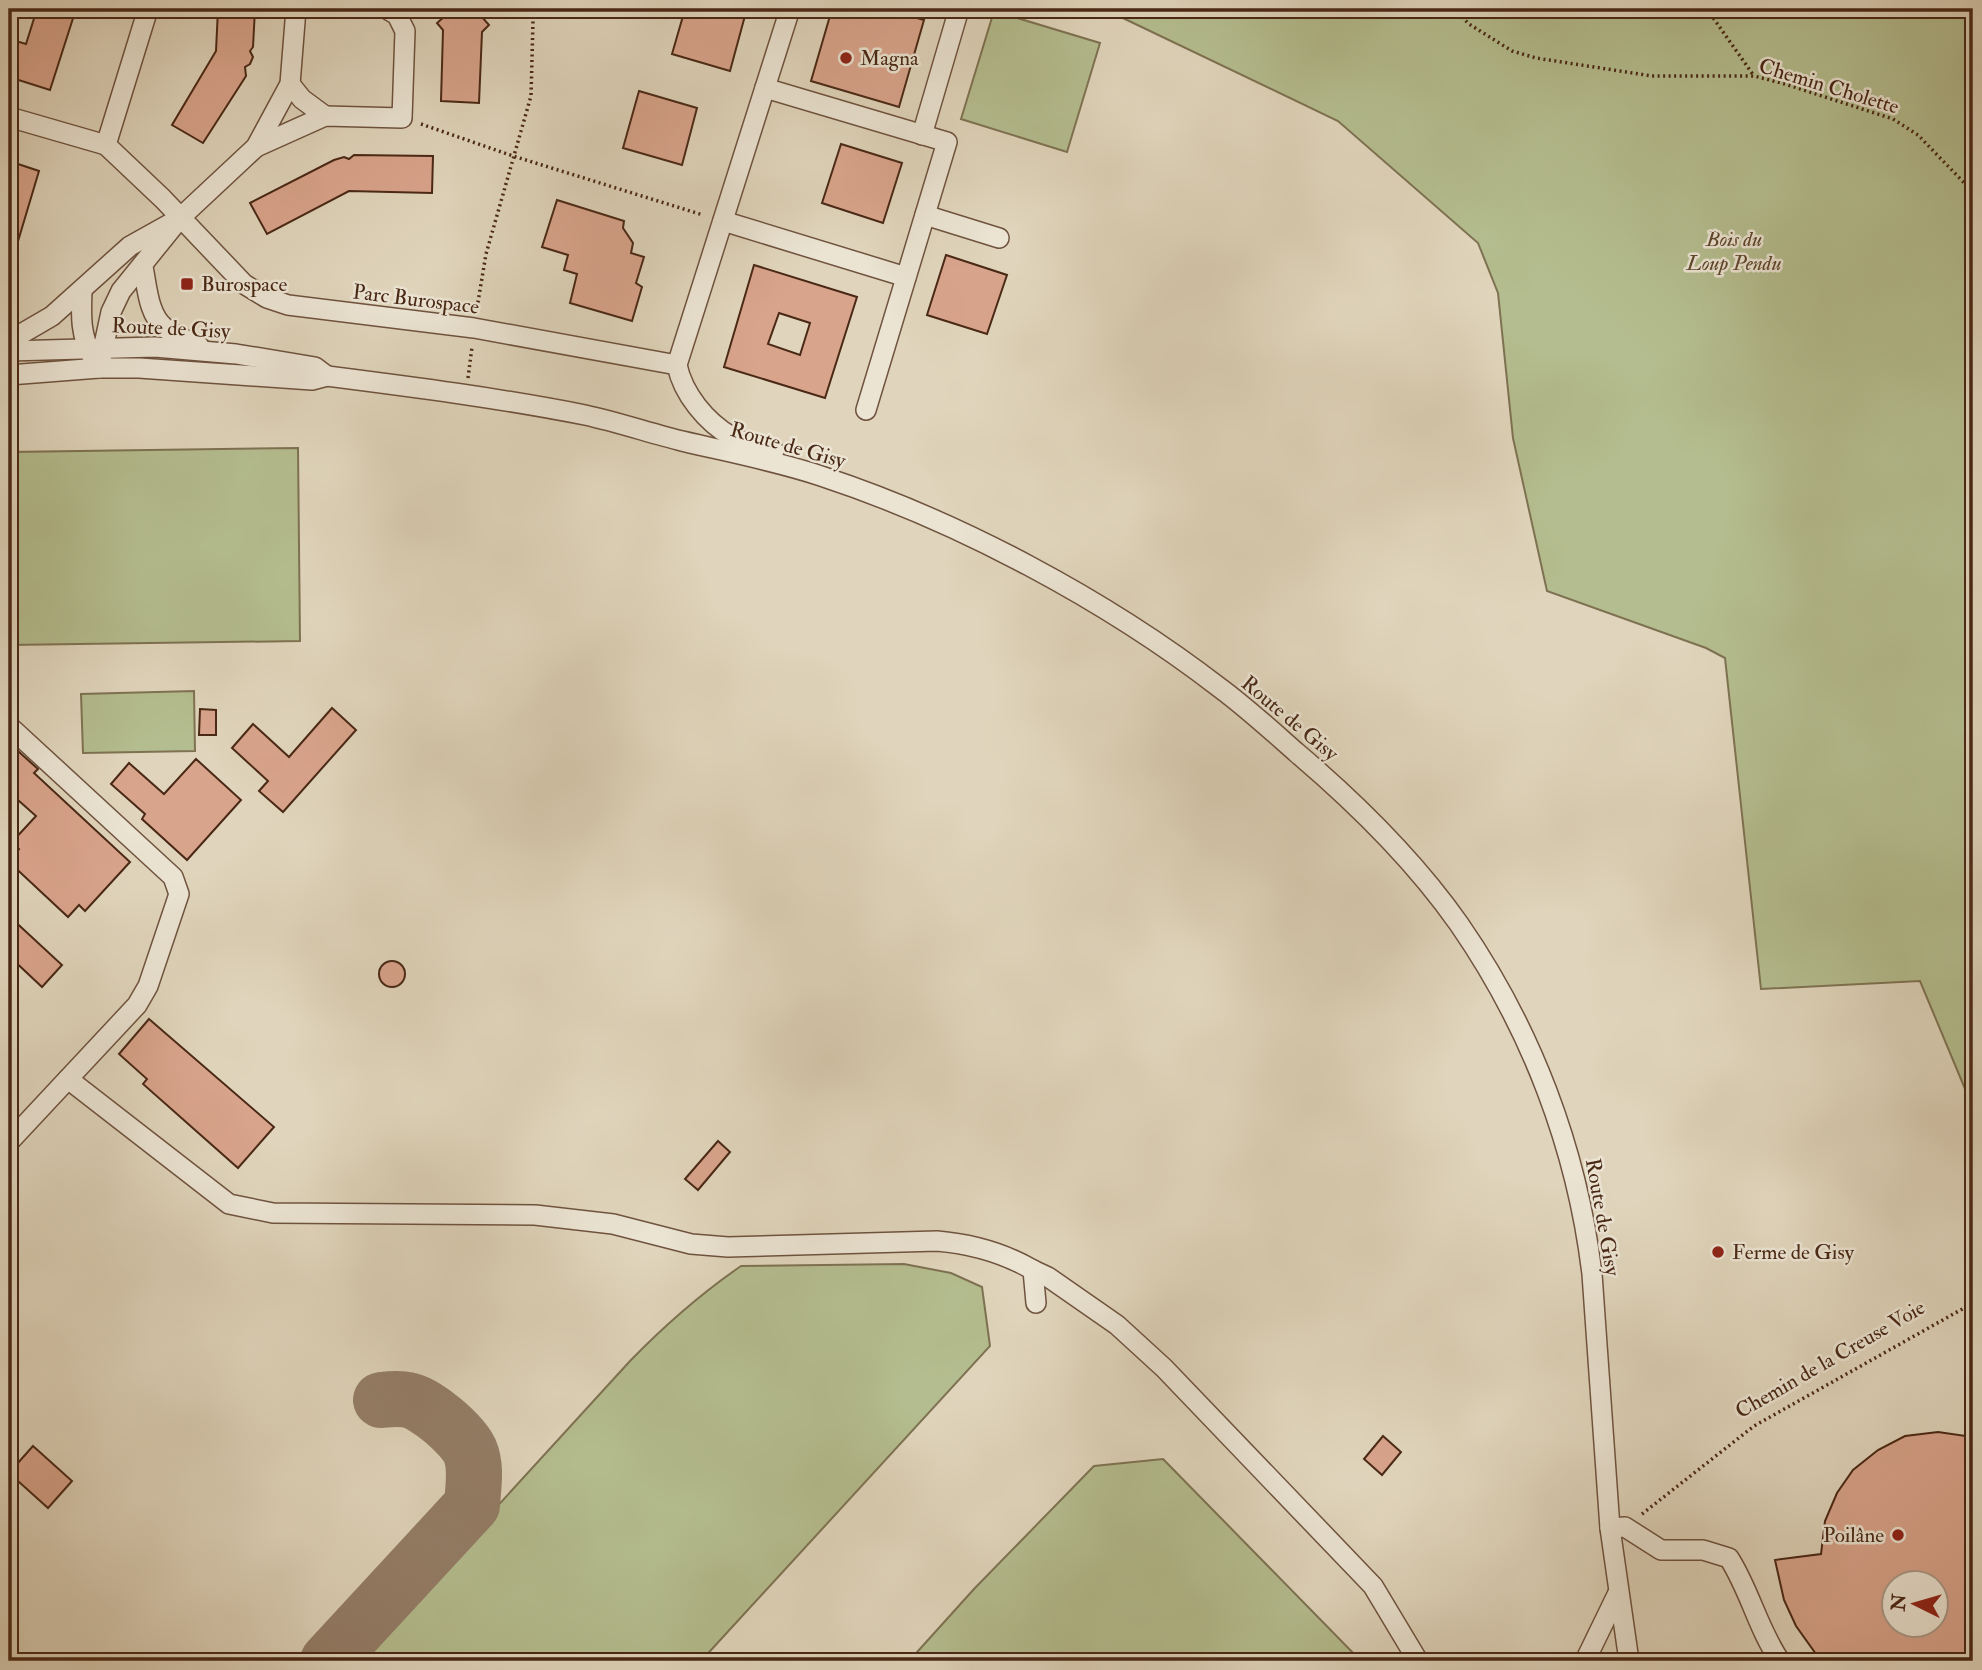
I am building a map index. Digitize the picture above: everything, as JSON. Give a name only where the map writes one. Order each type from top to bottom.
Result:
[{"type":"street","points":[[106,145],[148,9]]},
{"type":"street","points":[[95,348],[114,302],[180,218],[256,147],[290,84],[296,9]]},
{"type":"street","points":[[256,147],[325,116],[402,118],[405,31],[397,15],[387,9]]},
{"type":"street","points":[[790,9],[677,365],[680,380],[692,400],[711,421],[733,438],[829,469],[887,500]]},
{"type":"street","points":[[922,135],[959,9]]},
{"type":"street","points":[[290,84],[302,99],[325,116]]},
{"type":"street","points":[[765,88],[947,142],[866,410]]},
{"type":"street","name":"Parc Burospace","points":[[9,117],[106,145],[244,284],[267,298],[315,309],[474,328],[677,365]]},
{"type":"street","points":[[925,215],[999,238]]},
{"type":"street","points":[[9,341],[52,316],[130,246],[180,218]]},
{"type":"street","points":[[723,221],[906,277]]},
{"type":"street","points":[[143,267],[151,304],[158,320],[165,328],[210,351]]},
{"type":"street","points":[[82,290],[81,323],[95,348],[99,368]]},
{"type":"street","name":"Route de Gisy","points":[[9,351],[155,347],[210,351],[315,367],[327,376]]},
{"type":"street","name":"Route de Gisy","points":[[9,375],[99,368],[169,369],[312,380],[327,376],[466,394],[591,416],[818,475],[945,525],[1097,604],[1221,688],[1351,800],[1434,892],[1459,925],[1499,992],[1542,1075],[1579,1191],[1588,1233],[1617,1528],[1618,1592],[1629,1661]]},
{"type":"street","points":[[9,726],[173,877],[179,894],[148,986],[137,1005],[9,1142]]},
{"type":"street","points":[[68,1079],[229,1204],[273,1213],[535,1215],[613,1224],[691,1244],[728,1248],[937,1241],[988,1249],[1014,1259],[1048,1277],[1117,1325],[1164,1368],[1373,1586],[1418,1661]]},
{"type":"street","points":[[1033,1270],[1036,1303]]},
{"type":"street","points":[[1617,1528],[1661,1550],[1703,1550],[1729,1558],[1741,1576],[1765,1640],[1780,1661]]},
{"type":"street","points":[[1585,1661],[1618,1592]]},
{"type":"path","points":[[466,394],[486,254],[531,96],[533,21],[536,9]]},
{"type":"path","name":"Chemin Cholette","points":[[1454,9],[1469,24],[1512,51],[1536,58],[1652,76],[1754,76],[1892,119],[1918,135],[1973,192]]},
{"type":"path","points":[[1707,9],[1754,76]]},
{"type":"path","points":[[402,118],[513,156],[723,221]]},
{"type":"path","name":"Chemin de la Creuse Voie","points":[[1617,1528],[1754,1426],[1973,1303]]},
{"type":"green space","name":"Bois du Loup Pendu","points":[[1104,9],[1973,9],[1973,1108],[1920,981],[1761,989],[1725,658],[1706,648],[1547,591],[1513,438],[1498,293],[1478,243],[1338,121]]},
{"type":"green space","points":[[994,11],[1100,43],[1067,152],[961,119]]},
{"type":"green space","points":[[298,448],[300,641],[9,645],[9,452]]},
{"type":"green space","points":[[194,691],[195,751],[83,753],[81,694]]},
{"type":"green space","points":[[904,1264],[951,1273],[982,1287],[990,1346],[701,1661],[356,1661],[630,1361],[683,1310],[741,1266]]},
{"type":"green space","points":[[1163,1459],[1361,1661],[909,1661],[974,1589],[1094,1466]]},
{"type":"building","points":[[37,9],[76,9],[50,90],[9,77],[9,39],[26,44]]},
{"type":"building","points":[[218,9],[255,9],[253,47],[250,51],[253,57],[245,67],[246,76],[203,143],[172,125],[216,51]]},
{"type":"building","points":[[453,9],[475,9],[489,25],[482,32],[479,103],[441,101],[443,30],[437,23]]},
{"type":"building","points":[[685,9],[734,9],[746,12],[730,71],[672,54]]},
{"type":"building","name":"Magna","points":[[832,9],[886,9],[924,20],[899,107],[811,81]]},
{"type":"building","points":[[639,91],[697,108],[682,165],[623,148]]},
{"type":"building","points":[[841,144],[902,163],[883,223],[822,203]]},
{"type":"building","points":[[354,155],[433,156],[432,193],[349,191],[267,234],[250,203],[334,160],[344,157],[349,159]]},
{"type":"building","points":[[9,161],[39,171],[13,258],[9,258]]},
{"type":"building","points":[[557,200],[624,221],[623,228],[633,243],[631,253],[644,257],[636,283],[642,287],[632,321],[570,303],[577,274],[564,270],[568,255],[542,247]]},
{"type":"building","points":[[946,255],[1007,275],[987,334],[927,315]]},
{"type":"building","points":[[754,265],[857,297],[825,398],[724,367]],"holes":[[[779,313],[810,323],[800,355],[768,344]]]},
{"type":"building","points":[[332,708],[356,730],[283,812],[259,791],[268,781],[232,748],[253,724],[289,757]]},
{"type":"building","points":[[200,709],[216,710],[216,735],[199,735]]},
{"type":"building","points":[[9,743],[38,769],[34,773],[130,862],[85,911],[79,905],[68,917],[9,862],[19,849],[12,842],[36,816],[9,792]]},
{"type":"building","points":[[196,759],[241,800],[187,860],[142,819],[145,814],[111,784],[129,763],[164,794]]},
{"type":"building","points":[[9,916],[62,965],[42,987],[9,956]]},
{"type":"building","points":[[392,961],[401,965],[405,974],[401,983],[392,987],[383,983],[379,974],[383,965]]},
{"type":"building","points":[[149,1019],[274,1127],[238,1168],[143,1084],[147,1079],[119,1054]]},
{"type":"building","points":[[718,1141],[730,1152],[698,1190],[685,1179]]},
{"type":"building","name":"Poilâne","points":[[1938,1432],[1973,1437],[1973,1661],[1821,1661],[1796,1626],[1784,1600],[1775,1560],[1821,1554],[1825,1521],[1837,1493],[1853,1470],[1878,1450],[1905,1436]]},
{"type":"building","points":[[1383,1436],[1401,1452],[1382,1475],[1364,1459]]},
{"type":"building","points":[[33,1446],[72,1481],[48,1508],[9,1473]]},
{"type":"taxiway","points":[[328,1661],[472,1505],[473,1464],[466,1444],[443,1420],[416,1402],[401,1399],[381,1400]]},
{"type":"place","name":"Magna","points":[[846,58]]},
{"type":"place","name":"Burospace","points":[[187,284]]},
{"type":"place","name":"Ferme de Gisy","points":[[1718,1252]]},
{"type":"place","name":"Poilâne","points":[[1898,1535]]}]
